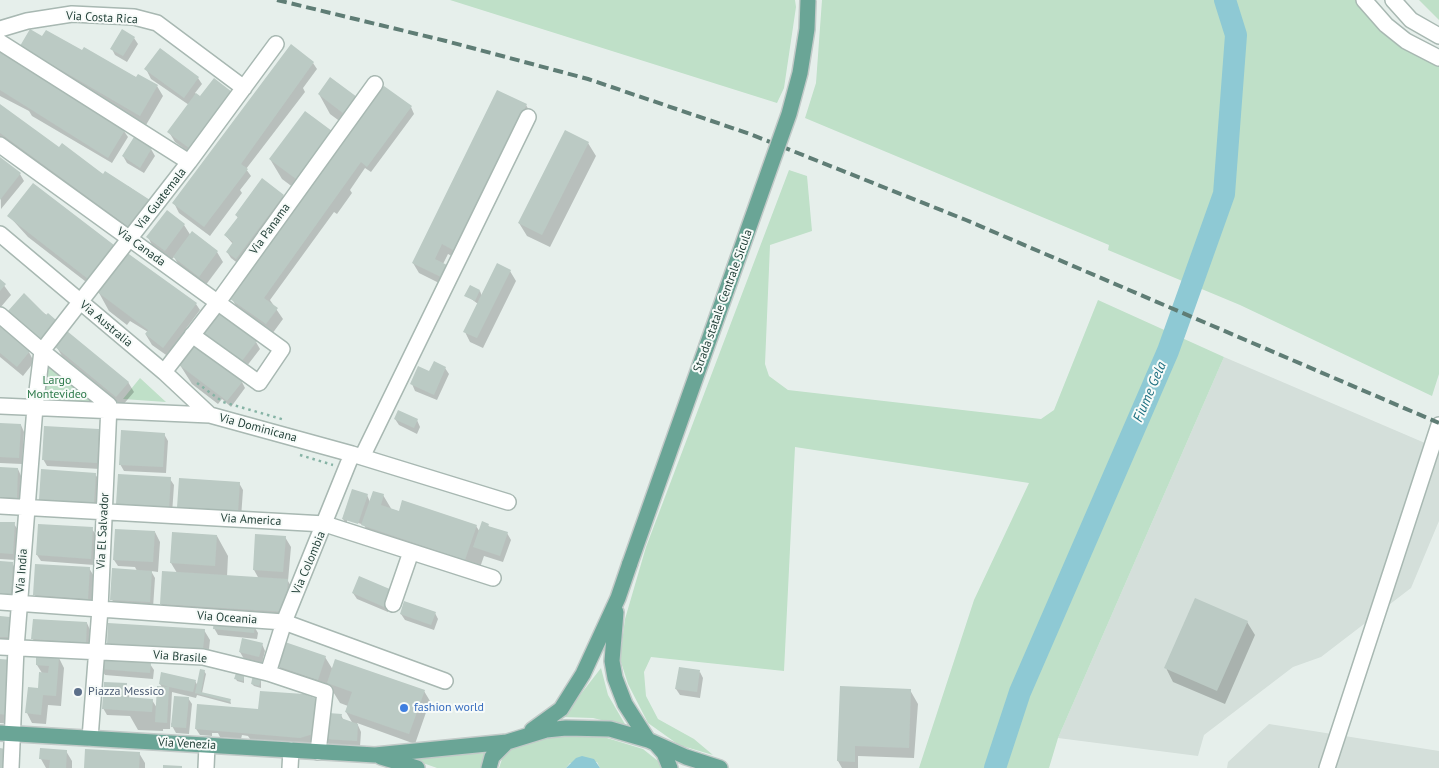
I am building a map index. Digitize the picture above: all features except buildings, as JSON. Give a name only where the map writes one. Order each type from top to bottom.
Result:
[{"type":"main road","name":"Strada statale Centrale Sicula","points":[[522,736],[548,720],[561,709],[584,674],[618,598],[789,114],[803,56],[807,29],[808,0]]},
{"type":"main road","name":"Strada statale Centrale Sicula","points":[[618,598],[613,644],[615,678],[625,704],[652,741],[664,752],[670,768]]},
{"type":"main road","points":[[489,768],[492,757],[507,742],[522,736],[559,729],[610,729],[652,741],[686,757],[720,768]]},
{"type":"main road","name":"Via Venezia","points":[[7,734],[375,755],[507,742]]},
{"type":"main road","name":"Via Venezia","points":[[375,755],[417,768]]},
{"type":"street","points":[[1364,0],[1386,25],[1406,41],[1439,58]]},
{"type":"street","points":[[1393,0],[1411,20],[1439,36]]},
{"type":"street","name":"Via Costa Rica","points":[[0,29],[27,21],[72,14],[134,17],[156,23],[244,88]]},
{"type":"street","points":[[0,42],[189,162]]},
{"type":"street","name":"Via Guatemala","points":[[42,351],[189,162],[276,44]]},
{"type":"street","name":"Via Panama","points":[[164,372],[218,302],[375,84]]},
{"type":"street","name":"Via Colombia","points":[[268,672],[284,622],[325,524],[357,455],[528,116]]},
{"type":"street","name":"Via Canada","points":[[0,145],[282,348],[260,382],[192,335]]},
{"type":"street","name":"Via Australia","points":[[0,234],[164,372],[210,415]]},
{"type":"street","points":[[0,315],[109,405],[109,411]]},
{"type":"street","points":[[35,408],[42,351]]},
{"type":"street","name":"Via Dominicana","points":[[0,406],[210,415],[357,455],[508,502]]},
{"type":"street","name":"Via India","points":[[12,768],[7,734],[20,604],[35,408]]},
{"type":"street","name":"Via El Salvador","points":[[96,652],[100,609],[109,411]]},
{"type":"street","points":[[1327,768],[1439,426]]},
{"type":"street","name":"Via America","points":[[0,506],[325,524],[493,578]]},
{"type":"street","points":[[394,604],[412,552]]},
{"type":"street","name":"Via Oceania","points":[[0,602],[284,622],[445,681]]},
{"type":"street","name":"Via Brasile","points":[[0,647],[202,657],[268,672],[325,692],[318,752]]},
{"type":"street","points":[[90,738],[96,652]]},
{"type":"street","points":[[206,768],[207,745]]},
{"type":"street","points":[[290,768],[291,750]]},
{"type":"path","points":[[193,380],[223,402],[287,420]]},
{"type":"shaded area","points":[[1224,357],[1439,449],[1439,521],[1411,588],[1321,657],[1293,667],[1204,735],[1198,756],[1058,738]]},
{"type":"shaded area","points":[[1269,724],[1439,751],[1439,768],[1227,768],[1228,762]]},
{"type":"green space","points":[[450,0],[795,0],[796,7],[784,88],[777,103]]},
{"type":"green space","points":[[822,0],[1361,0],[1439,65],[1439,374],[1432,396],[1240,305],[1108,250],[1109,245],[805,118],[816,83]]},
{"type":"green space","points":[[1419,0],[1439,0],[1439,20]]},
{"type":"green space","points":[[789,170],[807,176],[812,231],[770,245],[765,364],[769,376],[788,390],[1041,419],[1054,410],[1098,300],[1224,357],[1058,738],[1049,768],[919,768],[974,600],[1029,483],[795,447],[784,671],[651,657],[644,672],[646,696],[658,719],[694,739],[713,755],[679,745],[648,723],[628,684],[620,659],[625,619],[646,547]]},
{"type":"green space","name":"Largo Montevideo","points":[[46,362],[94,402],[44,401]]},
{"type":"green space","points":[[140,378],[166,402],[123,399]]},
{"type":"green space","points":[[601,668],[608,695],[626,726],[593,718],[563,717]]},
{"type":"green space","points":[[564,735],[607,738],[643,749],[658,761],[661,768],[600,768],[597,762],[570,763],[566,768],[499,768],[502,759],[515,746],[539,739]]},
{"type":"green space","points":[[486,753],[481,768],[437,768],[406,757]]},
{"type":"water","points":[[582,756],[594,759],[600,768],[566,768],[576,758]]},
{"type":"waterway","name":"Fiume Gela","points":[[995,768],[1020,692],[1168,351],[1224,194],[1236,35],[1225,0]]},
{"type":"railway","points":[[277,0],[446,41],[588,79],[750,134],[966,220],[1439,423]]},
{"type":"place","name":"Piazza Messico","points":[[78,692]]},
{"type":"place","name":"fashion world","points":[[404,708]]}]
